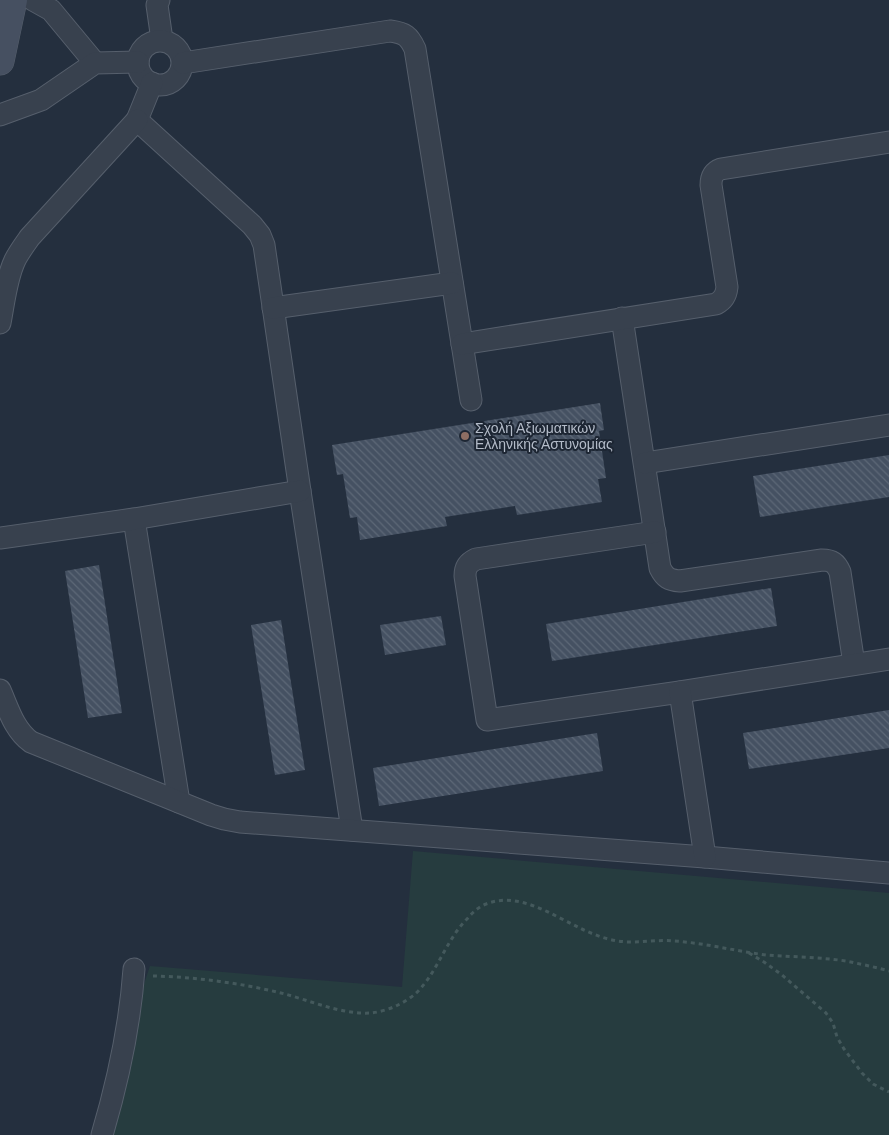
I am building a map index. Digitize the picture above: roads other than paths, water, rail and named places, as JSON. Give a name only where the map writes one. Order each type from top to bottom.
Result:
[{"type":"main road","points":[[0,61],[13,0]]},
{"type":"street","points":[[32,0],[51,10],[95,63]]},
{"type":"street","points":[[159,0],[157,5],[162,40]]},
{"type":"street","points":[[183,63],[390,30],[401,32],[410,39],[415,49],[471,400]]},
{"type":"street","points":[[162,40],[169,42],[179,50],[183,63],[178,76],[173,81],[159,85],[152,84],[142,75],[139,69],[139,55],[148,44],[162,40]]},
{"type":"street","points":[[0,115],[41,100],[95,63],[138,62]]},
{"type":"street","points":[[0,323],[14,262],[21,250],[30,237],[136,120],[152,84]]},
{"type":"street","points":[[136,120],[252,225],[260,235],[264,245],[352,830]]},
{"type":"street","points":[[462,344],[716,304],[722,301],[727,287],[710,185],[712,175],[716,171],[889,142]]},
{"type":"street","points":[[273,308],[452,283]]},
{"type":"street","points":[[622,318],[660,568],[664,576],[671,580],[680,581],[830,560],[837,565],[840,572],[854,664]]},
{"type":"street","points":[[645,463],[889,426]]},
{"type":"street","points":[[0,538],[134,519],[300,491]]},
{"type":"street","points":[[134,519],[180,802]]},
{"type":"street","points":[[655,532],[476,559],[469,562],[465,569],[465,576],[487,720],[889,659]]},
{"type":"street","points":[[0,690],[22,736],[31,742],[224,819],[240,822],[705,857],[889,873]]},
{"type":"street","points":[[680,692],[705,857]]},
{"type":"street","points":[[102,1135],[122,1057],[128,1025],[133,974]]},
{"type":"place","name":"Σχολή Αξιωματικών Ελληνικής Αστυνομίας","points":[[465,436]]}]
